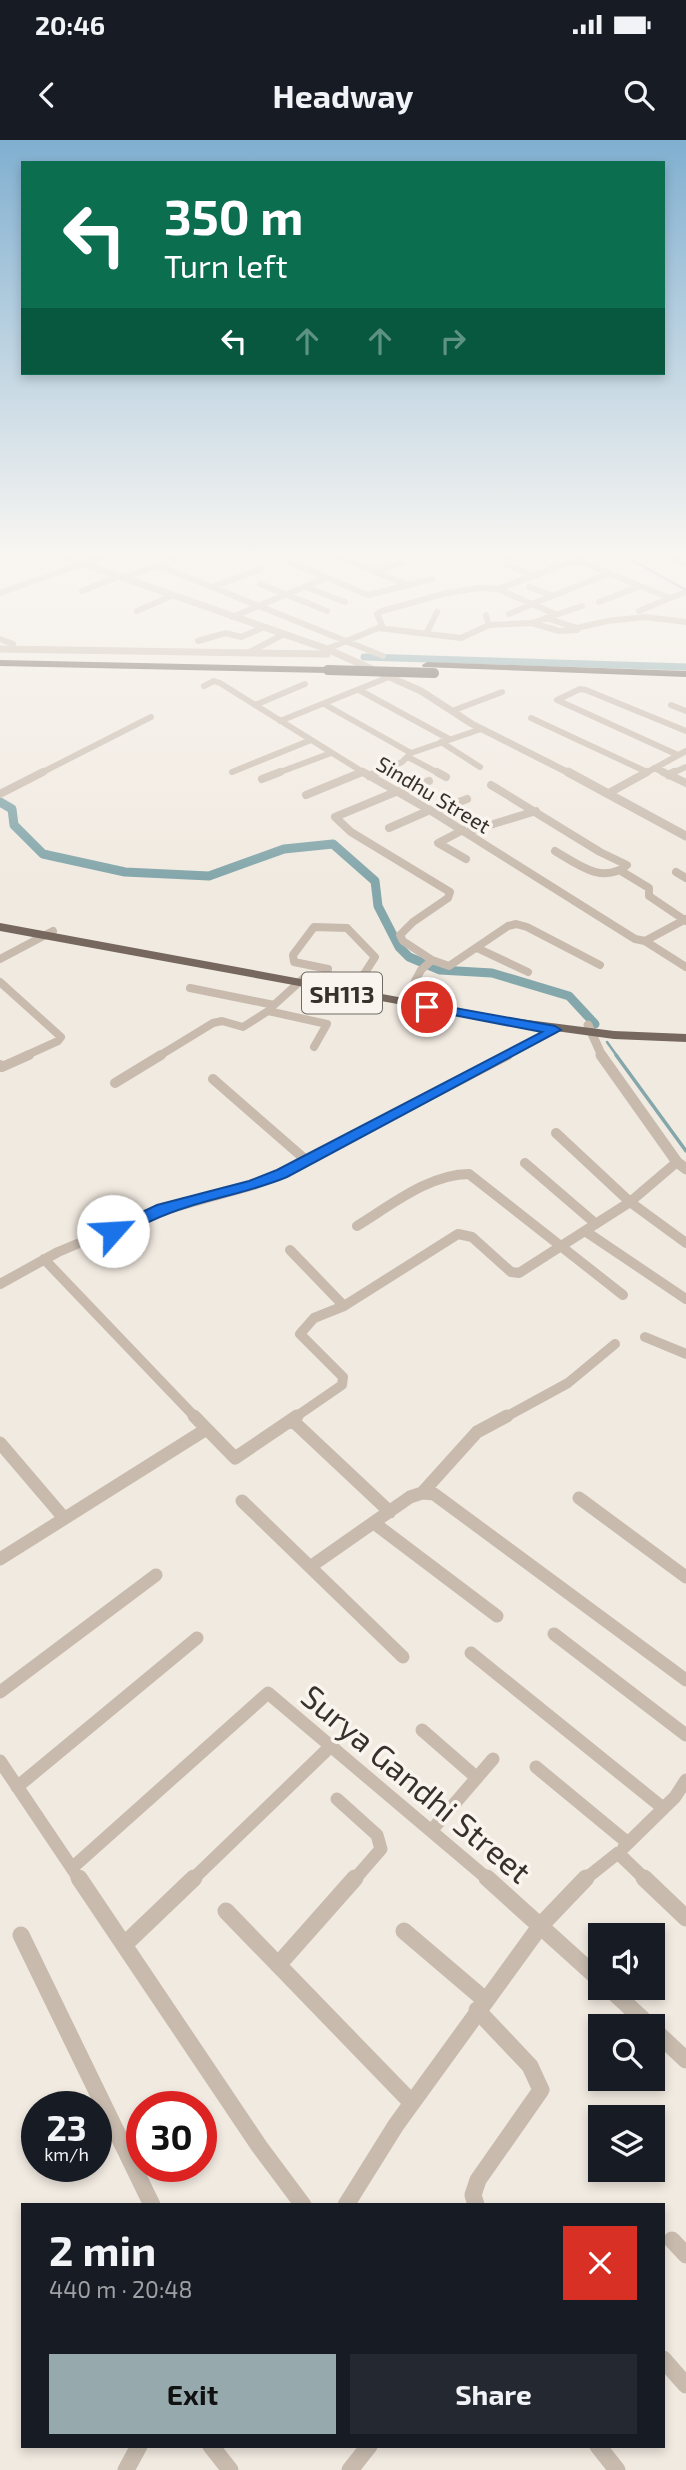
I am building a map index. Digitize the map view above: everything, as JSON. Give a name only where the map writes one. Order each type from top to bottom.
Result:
[{"type":"highway","points":[[154,661],[686,674]]},
{"type":"highway","points":[[0,663],[325,666]]},
{"type":"highway","points":[[431,669],[686,682]]},
{"type":"main road","name":"SH113","points":[[0,921],[50,933],[302,980],[502,1012],[589,1030],[686,1038]]},
{"type":"main road","name":"SH113","points":[[0,927],[50,933]]},
{"type":"main road","name":"SH113","points":[[302,980],[326,979],[357,985],[555,1030],[686,1029]]},
{"type":"street","points":[[353,661],[421,691],[481,729],[609,793],[686,836]]},
{"type":"street","points":[[280,721],[389,677]]},
{"type":"street","name":"Sindhu Street","points":[[204,686],[217,681],[331,753],[465,831],[635,939],[645,941],[686,967]]},
{"type":"street","points":[[255,705],[305,684]]},
{"type":"street","points":[[682,753],[557,700],[580,689],[586,690],[686,731]]},
{"type":"street","points":[[359,690],[445,741],[480,767]]},
{"type":"street","points":[[452,711],[502,692]]},
{"type":"street","points":[[324,704],[446,777]]},
{"type":"street","points":[[671,705],[686,711]]},
{"type":"street","points":[[0,794],[151,717]]},
{"type":"street","points":[[531,718],[686,783]]},
{"type":"street","points":[[306,795],[481,729]]},
{"type":"street","points":[[232,772],[311,740]]},
{"type":"street","points":[[262,779],[331,753]]},
{"type":"street","points":[[609,793],[682,753]]},
{"type":"street","points":[[668,775],[686,767]]},
{"type":"street","points":[[429,781],[335,817],[351,832],[450,892],[448,898],[413,922],[400,935],[403,941],[431,962],[449,966],[508,926],[521,925],[600,965]]},
{"type":"street","points":[[491,785],[600,852],[626,863],[626,867],[612,875],[603,875],[555,851]]},
{"type":"street","points":[[389,828],[467,799]]},
{"type":"street","points":[[466,859],[438,842],[465,831],[536,811]]},
{"type":"street","points":[[621,871],[645,883],[649,888],[649,896],[685,920],[645,941]]},
{"type":"street","points":[[676,872],[686,878]]},
{"type":"street","points":[[326,979],[328,969],[294,962],[293,955],[314,926],[347,928],[375,957],[357,985]]},
{"type":"street","points":[[0,959],[50,933]]},
{"type":"street","points":[[477,948],[528,972]]},
{"type":"street","points":[[408,998],[421,970],[431,962]]},
{"type":"street","points":[[115,1083],[217,1021],[243,1027],[271,1008],[302,980]]},
{"type":"street","points":[[0,982],[61,1037],[58,1041],[1,1067]]},
{"type":"street","points":[[190,988],[327,1024],[314,1047]]},
{"type":"street","points":[[0,1283],[44,1259],[154,1212],[254,1185],[307,1161],[555,1030]]},
{"type":"street","points":[[44,1259],[205,1430],[235,1458],[339,1389],[345,1381],[300,1334],[314,1318],[344,1306],[458,1234],[472,1237],[514,1273],[522,1272],[681,1166],[589,1030]]},
{"type":"street","points":[[213,1079],[307,1161]]},
{"type":"street","points":[[556,1133],[630,1202],[686,1243]]},
{"type":"street","points":[[525,1163],[596,1224]]},
{"type":"street","points":[[357,1226],[429,1185],[461,1172],[469,1174],[623,1295]]},
{"type":"street","points":[[585,1231],[686,1299]]},
{"type":"street","points":[[290,1250],[344,1306]]},
{"type":"street","points":[[645,1338],[686,1353]]},
{"type":"street","points":[[310,1567],[422,1493],[477,1432],[568,1383],[615,1344]]},
{"type":"street","points":[[292,1420],[390,1512]]},
{"type":"street","points":[[0,1559],[205,1430]]},
{"type":"street","points":[[0,1443],[64,1518]]},
{"type":"street","points":[[422,1493],[434,1494],[443,1500],[686,1680]]},
{"type":"street","points":[[579,1498],[686,1577]]},
{"type":"street","points":[[242,1500],[403,1657]]},
{"type":"street","points":[[374,1523],[497,1616]]},
{"type":"street","points":[[0,1692],[156,1575]]},
{"type":"street","points":[[554,1634],[686,1735]]},
{"type":"street","points":[[17,1787],[197,1638]]},
{"type":"street","points":[[471,1653],[663,1808]]},
{"type":"street","name":"Surya Gandhi Street","points":[[72,1868],[268,1693],[333,1744],[588,1969]]},
{"type":"street","points":[[422,1730],[477,1778]]},
{"type":"street","points":[[125,1944],[333,1744]]},
{"type":"street","points":[[431,1831],[493,1759]]},
{"type":"street","points":[[1,1764],[125,1944],[237,2114],[302,2203]]},
{"type":"street","points":[[536,1767],[623,1848],[686,1918]]},
{"type":"street","points":[[347,2203],[412,2103],[541,1925],[578,1884],[623,1848],[686,1781]]},
{"type":"street","points":[[278,1965],[381,1849],[377,1835],[337,1799]]},
{"type":"street","points":[[226,1911],[412,2103]]},
{"type":"street","points":[[404,1931],[481,2005],[530,2066],[541,2090],[478,2180],[473,2195],[475,2203]]},
{"type":"street","points":[[21,1935],[151,2203]]},
{"type":"street","points":[[622,2000],[636,2014]]},
{"type":"street","points":[[665,2041],[686,2060]]},
{"type":"street","points":[[672,2240],[686,2255]]},
{"type":"street","points":[[665,2361],[686,2385]]},
{"type":"street","points":[[126,2470],[138,2448]]},
{"type":"street","points":[[213,2448],[230,2470]]},
{"type":"street","points":[[350,2470],[367,2448]]},
{"type":"street","points":[[600,2448],[617,2470]]},
{"type":"waterway","points":[[484,661],[686,667]]},
{"type":"waterway","points":[[0,802],[12,809],[14,825],[43,854],[125,872],[209,876],[284,849],[333,844],[375,881],[378,906],[399,947],[409,957],[440,970],[492,973],[569,996],[595,1024]]},
{"type":"waterway","points":[[607,1042],[617,1056]]},
{"type":"waterway","points":[[616,1055],[686,1151]]},
{"type":"route","points":[[113,1231],[163,1209],[254,1185],[282,1173],[555,1030],[427,1007]]}]
